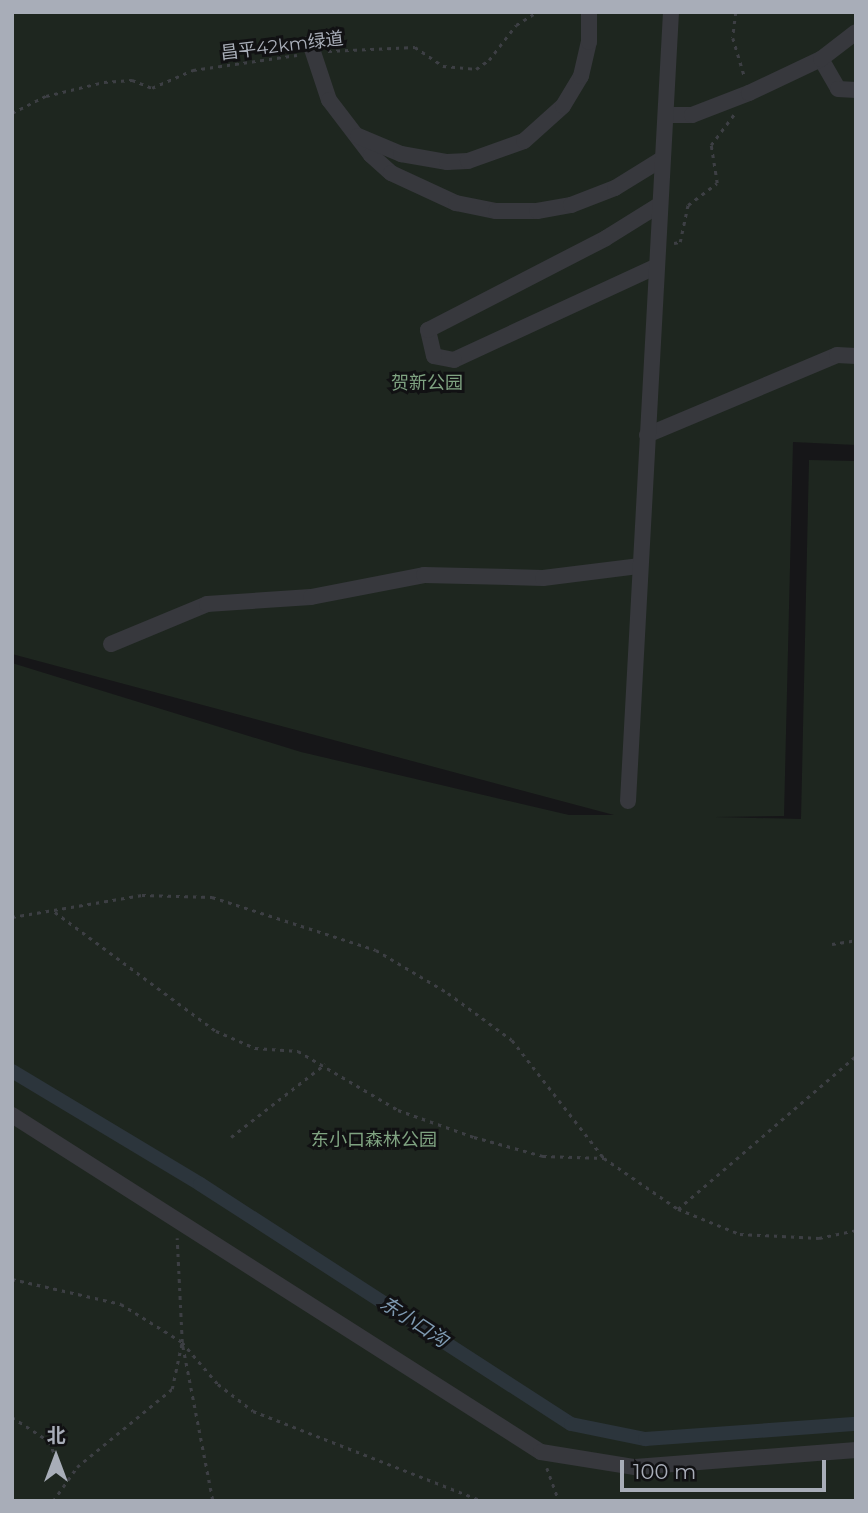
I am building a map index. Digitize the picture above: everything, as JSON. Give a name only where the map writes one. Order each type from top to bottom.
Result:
[{"type":"street","points":[[353,133],[401,154],[438,162],[468,161],[524,141],[563,106],[581,76],[589,42],[589,12]]},
{"type":"street","points":[[628,801],[656,247],[671,12]]},
{"type":"street","points":[[666,115],[692,115],[749,93],[821,59],[856,32]]},
{"type":"street","points":[[310,48],[329,100],[353,133],[391,173],[456,203],[496,211],[537,211],[571,205],[615,188],[662,159]]},
{"type":"street","points":[[821,59],[838,89],[856,90]]},
{"type":"street","points":[[655,267],[454,360],[434,356],[428,330],[607,239],[659,205]]},
{"type":"street","points":[[647,435],[837,355],[856,356]]},
{"type":"street","points":[[111,644],[207,604],[311,597],[424,575],[544,578],[640,566]]},
{"type":"street","points":[[12,1115],[541,1451],[635,1467],[856,1451]]},
{"type":"path","name":"昌平42km绿道","points":[[12,113],[46,96],[104,82],[132,80],[152,88],[193,70],[310,48],[415,47],[443,66],[476,69],[489,61],[516,25],[537,12]]},
{"type":"path","points":[[656,247],[680,242],[688,205],[717,184],[711,145],[749,93],[733,38],[736,12]]},
{"type":"path","points":[[12,917],[142,895],[212,897],[376,950],[447,993],[512,1040],[604,1158],[678,1209],[740,1234],[820,1238],[856,1230]]},
{"type":"path","points":[[54,912],[216,1031],[255,1048],[298,1051],[325,1063],[398,1111],[474,1137],[543,1156],[604,1158]]},
{"type":"path","points":[[832,944],[856,940]]},
{"type":"path","points":[[678,1209],[856,1056]]},
{"type":"path","points":[[231,1137],[325,1063]]},
{"type":"path","points":[[177,1220],[182,1342],[213,1501]]},
{"type":"path","points":[[12,1279],[121,1304],[182,1342],[218,1384],[253,1411],[483,1501]]},
{"type":"path","points":[[53,1501],[77,1467],[172,1389],[182,1342]]},
{"type":"path","points":[[12,1417],[48,1441],[67,1481]]},
{"type":"path","points":[[541,1451],[559,1501]]},
{"type":"green space","points":[[12,12],[856,12],[856,445],[793,442],[784,816],[715,817],[801,819],[809,460],[856,461],[856,1501],[12,1501],[12,663],[301,752],[569,815],[614,815],[12,654]]},
{"type":"waterway","name":"东小口沟","points":[[12,1071],[200,1184],[571,1424],[645,1439],[856,1424]]},
{"type":"park label","name":"贺新公园","points":[[427,383]]},
{"type":"park label","name":"东小口森林公园","points":[[374,1140]]}]
